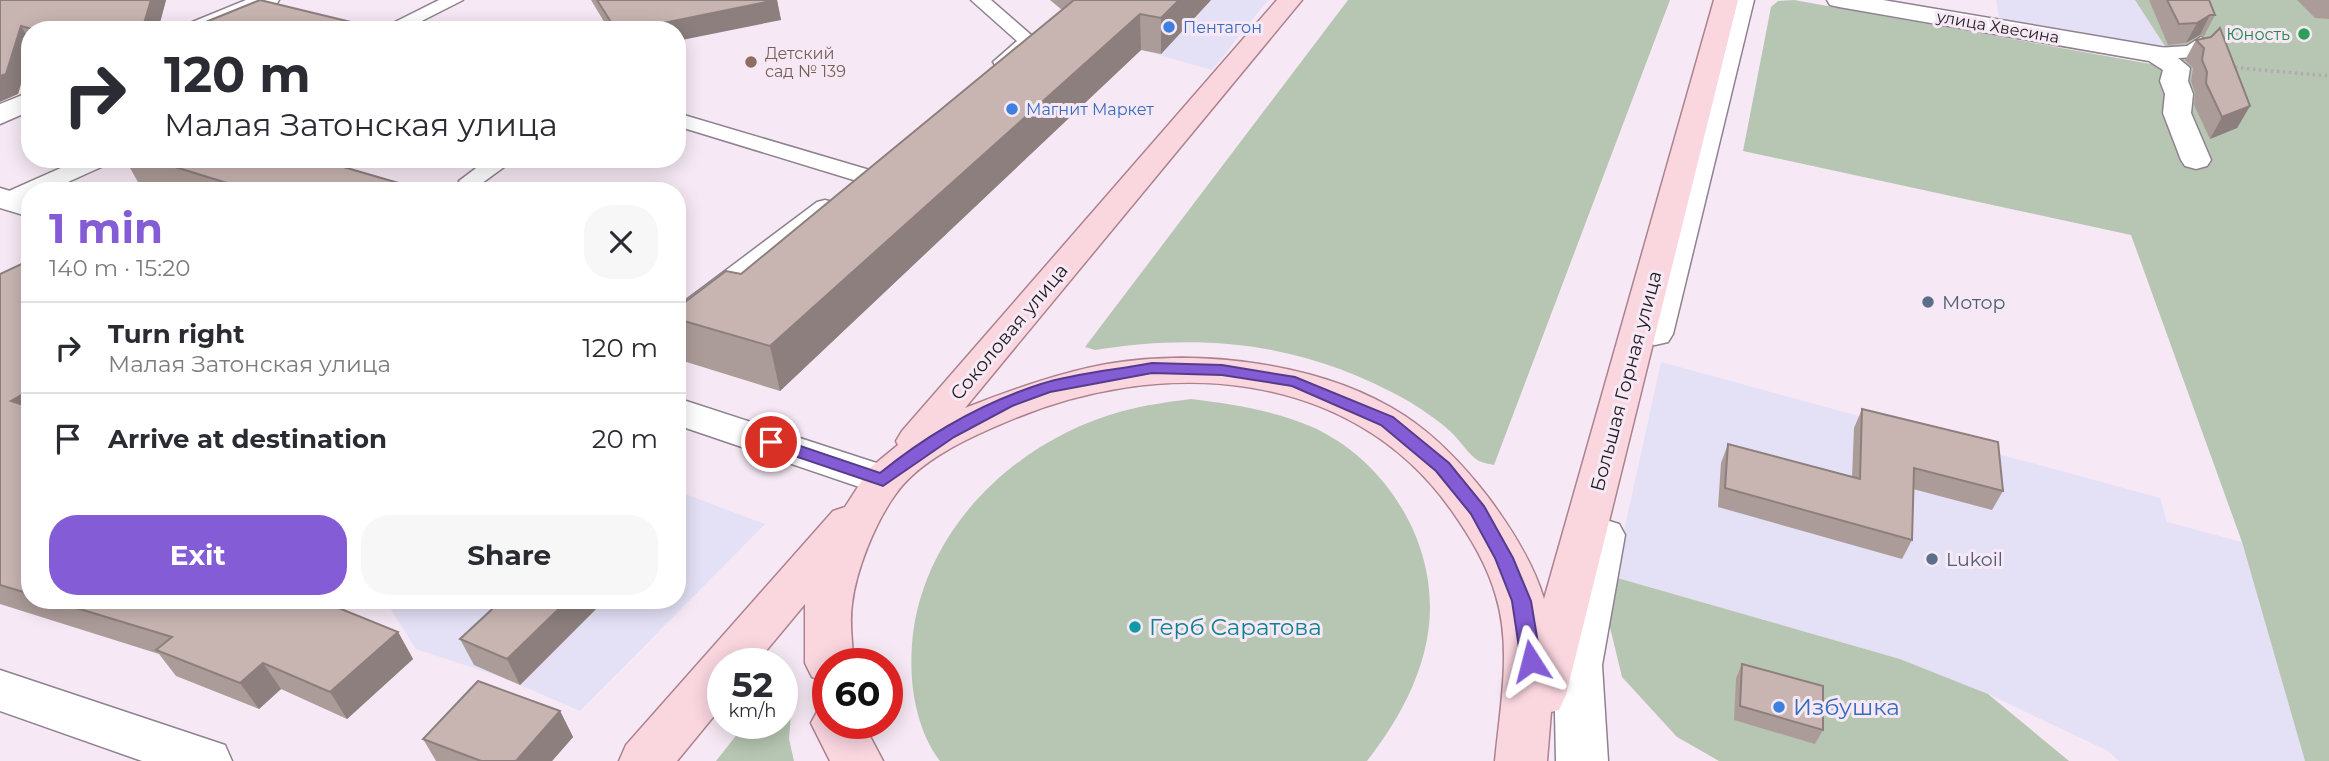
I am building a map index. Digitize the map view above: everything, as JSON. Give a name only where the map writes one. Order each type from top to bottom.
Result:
[{"type":"main road","name":"Соколовая улица","points":[[741,648],[1290,0]]},
{"type":"main road","name":"Большая Горная улица","points":[[1522,761],[1627,380],[1726,0]]},
{"type":"main road","points":[[829,648],[829,597],[852,540],[883,480],[918,452],[1006,403],[1047,388],[1152,368],[1222,370],[1295,382],[1387,421],[1443,467],[1478,510],[1504,558],[1521,601],[1531,661],[1522,761]]},
{"type":"main road","points":[[645,761],[707,688]]},
{"type":"main road","points":[[845,739],[857,761]]},
{"type":"street","points":[[199,19],[267,0]]},
{"type":"street","points":[[1582,761],[1578,665],[1602,539],[1742,0]]},
{"type":"street","name":"улица Хвесина","points":[[1839,0],[2157,54]]},
{"type":"street","points":[[2157,54],[2177,68],[2174,81],[2179,94],[2177,113],[2196,160]]},
{"type":"street","points":[[0,114],[21,104]]},
{"type":"street","points":[[686,414],[883,480]]},
{"type":"street","points":[[0,690],[206,761]]},
{"type":"lane","points":[[408,21],[454,0]]},
{"type":"lane","points":[[980,0],[1029,41],[988,75]]},
{"type":"lane","points":[[2157,54],[2192,51],[2201,43]]},
{"type":"lane","points":[[686,121],[865,176]]},
{"type":"lane","points":[[686,313],[885,159]]},
{"type":"lane","points":[[53,182],[82,168]]},
{"type":"lane","points":[[470,181],[490,168]]},
{"type":"path","points":[[2248,70],[2329,76]]},
{"type":"shaded area","points":[[1121,0],[1268,0],[1212,70],[1141,50]]},
{"type":"shaded area","points":[[1996,0],[2135,0],[2166,48],[2000,23]]},
{"type":"shaded area","name":"Lukoil","points":[[1661,362],[2160,498],[2167,522],[2242,542],[2305,761],[2119,761],[2108,751],[1988,694],[1900,659],[1614,577]]},
{"type":"shaded area","points":[[686,494],[765,524],[686,604]]},
{"type":"shaded area","points":[[391,609],[681,609],[580,711],[504,678],[416,649]]},
{"type":"green space","points":[[1348,0],[1670,0],[1494,465],[1475,458],[1448,430],[1410,402],[1372,382],[1296,355],[1218,343],[1178,342],[1095,350],[1085,347]]},
{"type":"green space","points":[[1794,0],[2190,71],[2166,48],[2135,0],[2329,0],[2329,761],[2305,761],[2242,542],[2131,235],[1743,151],[1771,7],[1778,1]]},
{"type":"green space","points":[[1191,399],[1252,408],[1310,426],[1338,441],[1363,461],[1385,484],[1403,510],[1417,539],[1426,570],[1430,601],[1428,633],[1420,668],[1406,701],[1378,747],[1367,761],[940,761],[925,735],[916,706],[912,644],[919,603],[934,564],[954,528],[980,496],[1011,468],[1046,444],[1083,425],[1123,411]]},
{"type":"green space","points":[[1614,577],[1900,659],[1988,694],[2069,761],[1719,761],[1677,737],[1622,677],[1608,619]]},
{"type":"green space","points":[[733,739],[789,739],[794,761],[716,761]]},
{"type":"building","points":[[0,0],[151,0],[145,21],[21,21],[6,74],[0,76]]},
{"type":"building","points":[[260,0],[347,21],[208,21]]},
{"type":"building","points":[[597,0],[776,0],[673,21],[610,21]]},
{"type":"building","points":[[1074,0],[1179,0],[1161,18],[1140,14],[770,346],[686,322],[686,301],[726,271],[741,274]]},
{"type":"building","points":[[2167,0],[2209,0],[2215,15],[2197,23],[2179,24]]},
{"type":"building","points":[[2220,28],[2250,106],[2222,117],[2206,83],[2207,72],[2202,60],[2204,48],[2196,40],[2211,37]]},
{"type":"building","points":[[178,168],[347,168],[395,182],[224,182]]},
{"type":"building","points":[[21,264],[21,395],[11,401],[21,404],[21,591],[0,585],[0,274]]},
{"type":"building","points":[[1862,409],[1998,442],[2003,491],[1914,468],[1912,540],[1725,488],[1728,444],[1860,479]]},
{"type":"building","points":[[80,609],[341,609],[398,632],[330,692],[263,663],[240,683],[156,650],[172,637]]},
{"type":"building","points":[[492,609],[559,609],[507,659],[460,639]]},
{"type":"building","points":[[1742,664],[1823,686],[1823,730],[1740,706]]},
{"type":"building","points":[[478,681],[560,711],[516,761],[481,761],[423,739]]},
{"type":"place","name":"Пентагон","points":[[1169,27]]},
{"type":"place","name":"Юность","points":[[2304,34]]},
{"type":"place","name":"Детский сад № 139","points":[[751,62]]},
{"type":"place","name":"Магнит Маркет","points":[[1012,109]]},
{"type":"place","name":"Мотор","points":[[1928,302]]},
{"type":"place","name":"Lukoil","points":[[1932,559]]},
{"type":"place","name":"Герб Саратова","points":[[1135,627]]},
{"type":"place","name":"Избушка","points":[[1779,707]]},
{"type":"route","points":[[771,442],[883,480],[918,452],[948,433],[1006,403],[1047,388],[1097,376],[1152,368],[1222,370],[1295,382],[1387,421],[1443,467],[1478,510],[1504,558],[1521,601],[1531,661]]}]
